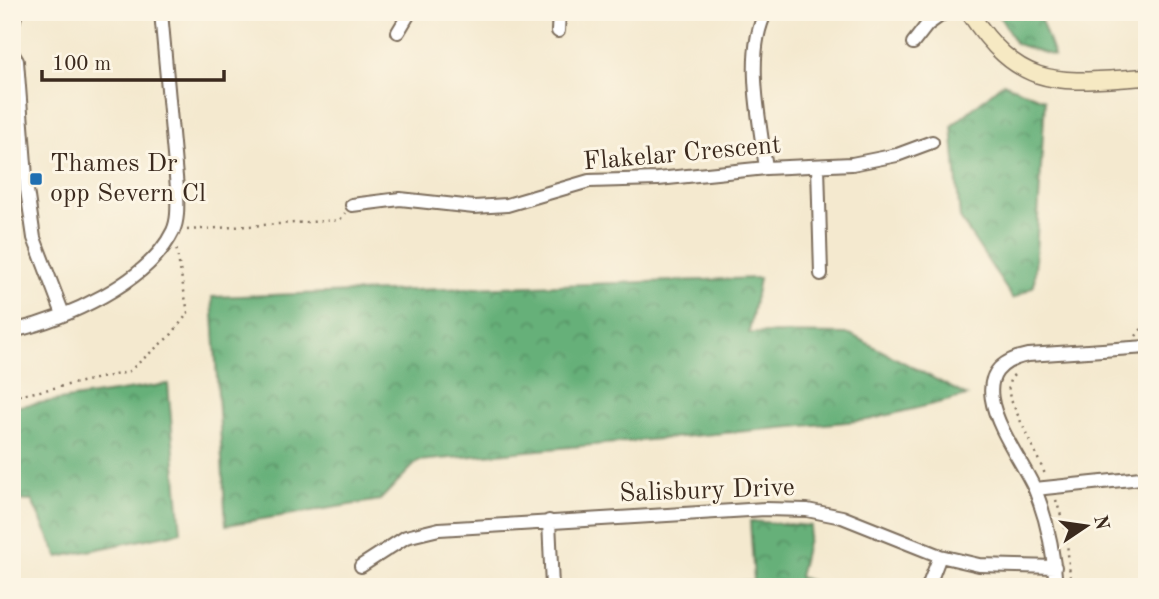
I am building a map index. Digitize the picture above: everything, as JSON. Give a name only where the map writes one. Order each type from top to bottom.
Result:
[{"type":"street","points":[[12,27],[16,12]]},
{"type":"street","points":[[12,331],[34,326],[109,292],[155,257],[173,230],[177,188],[161,12]]},
{"type":"street","points":[[398,32],[410,12]]},
{"type":"street","points":[[558,31],[559,12]]},
{"type":"street","points":[[766,12],[760,23],[754,76],[766,168]]},
{"type":"street","points":[[913,43],[927,25],[944,12]]},
{"type":"street","points":[[969,12],[996,49],[1031,73],[1064,81],[1147,77]]},
{"type":"street","points":[[12,53],[17,61],[27,190],[34,238],[63,314]]},
{"type":"street","name":"Flakelar Crescent","points":[[352,205],[400,199],[474,207],[508,205],[589,181],[658,179],[766,168],[852,164],[897,155],[932,142]]},
{"type":"street","points":[[817,166],[821,274]]},
{"type":"street","points":[[12,192],[27,190]]},
{"type":"street","points":[[1056,587],[1048,527],[1035,489],[1003,436],[995,412],[992,387],[997,372],[1010,359],[1028,355],[1147,347]]},
{"type":"street","points":[[1035,489],[1141,478],[1147,480]]},
{"type":"street","name":"Salisbury Drive","points":[[362,566],[406,537],[439,529],[765,509],[807,510],[842,517],[940,556],[979,565],[1055,567]]},
{"type":"street","points":[[549,521],[552,587]]},
{"type":"street","points":[[928,587],[940,556]]},
{"type":"path","points":[[12,397],[128,372],[172,334],[188,313],[173,230],[340,220],[352,205]]},
{"type":"path","points":[[1017,372],[1010,379],[1010,398],[1045,474]]},
{"type":"path","points":[[1056,500],[1066,531],[1071,587]]},
{"type":"green space","points":[[997,12],[1038,12],[1054,56],[1016,44]]},
{"type":"green space","points":[[1003,83],[1045,100],[1034,286],[1013,299],[960,218],[952,126]]},
{"type":"green space","points":[[759,278],[749,333],[850,334],[967,396],[868,420],[418,461],[380,500],[226,525],[212,297]]},
{"type":"green space","points":[[168,384],[181,532],[58,557],[32,501],[12,500],[12,407]]},
{"type":"green space","points":[[750,521],[811,526],[799,577],[828,587],[667,587],[754,581]]},
{"type":"place","name":"Thames Dr opp Severn Cl","points":[[36,179]]}]
